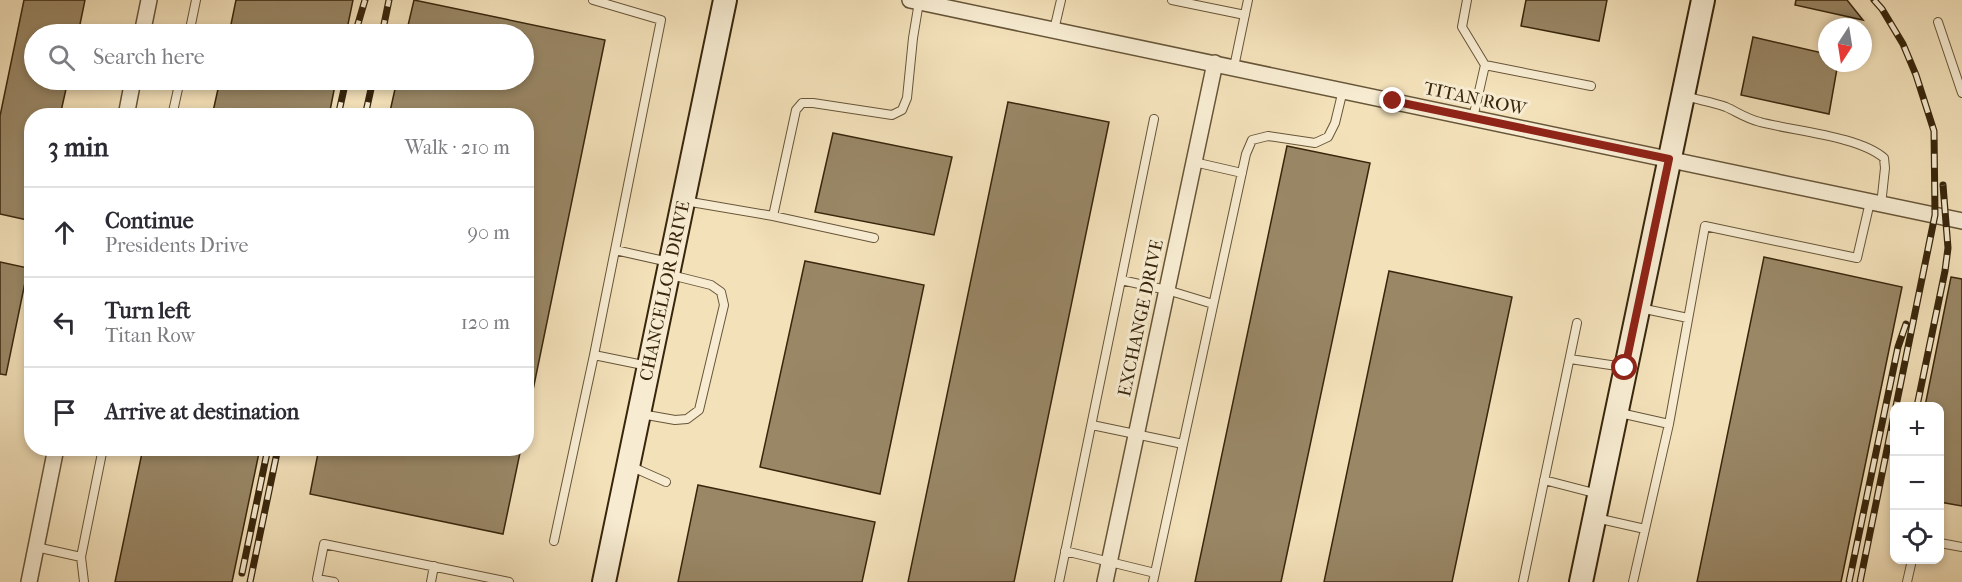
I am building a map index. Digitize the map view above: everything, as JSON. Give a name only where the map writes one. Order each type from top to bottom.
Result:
[{"type":"street","points":[[144,24],[149,0]]},
{"type":"street","name":"CHANCELLOR DRIVE","points":[[604,582],[725,0]]},
{"type":"street","points":[[1581,582],[1703,0]]},
{"type":"street","name":"TITAN ROW","points":[[915,1],[965,6],[1054,30],[1962,221]]},
{"type":"street","name":"EXCHANGE DRIVE","points":[[1105,582],[1215,63]]},
{"type":"street","points":[[128,108],[131,90]]},
{"type":"street","points":[[29,582],[54,456]]},
{"type":"lane","points":[[191,24],[196,0]]},
{"type":"lane","points":[[554,541],[661,20],[593,0]]},
{"type":"lane","points":[[1054,30],[1060,0]]},
{"type":"lane","points":[[1172,0],[1245,15]]},
{"type":"lane","points":[[1234,67],[1248,0]]},
{"type":"lane","points":[[1467,0],[1462,27],[1485,65],[1473,118]]},
{"type":"lane","points":[[773,216],[796,110],[802,103],[892,115],[902,110],[907,98],[915,1]]},
{"type":"lane","points":[[1938,22],[1962,93]]},
{"type":"lane","points":[[1485,65],[1591,86]]},
{"type":"lane","points":[[174,108],[178,90]]},
{"type":"lane","points":[[1153,582],[1246,154],[1252,140],[1268,136],[1315,143],[1328,136],[1335,123],[1343,90]]},
{"type":"lane","points":[[1633,582],[1669,424],[1706,226],[1857,258],[1885,168],[1884,158],[1855,142],[1759,122],[1743,117],[1726,107],[1682,95]]},
{"type":"lane","points":[[1059,582],[1154,119]]},
{"type":"lane","points":[[1194,162],[1242,173]]},
{"type":"lane","points":[[684,201],[773,216],[874,238]]},
{"type":"lane","points":[[615,250],[711,285],[721,292],[724,305],[699,410],[687,419],[675,420],[639,413]]},
{"type":"lane","points":[[1121,280],[1167,290],[1213,304]]},
{"type":"lane","points":[[1638,307],[1688,318]]},
{"type":"lane","points":[[1523,582],[1577,323]]},
{"type":"lane","points":[[594,355],[649,367]]},
{"type":"lane","points":[[1570,359],[1625,368]]},
{"type":"lane","points":[[1616,412],[1669,424]]},
{"type":"lane","points":[[1092,424],[1183,444]]},
{"type":"lane","points":[[84,582],[81,557],[102,456]]},
{"type":"lane","points":[[629,465],[666,483]]},
{"type":"lane","points":[[1544,480],[1599,494]]},
{"type":"lane","points":[[1594,518],[1645,529]]},
{"type":"lane","points":[[334,582],[317,579],[324,544],[509,582]]},
{"type":"lane","points":[[1944,544],[1962,547]]},
{"type":"lane","points":[[36,548],[81,557]]},
{"type":"lane","points":[[1065,551],[1110,560],[1155,573]]},
{"type":"lane","points":[[1907,582],[1911,564]]},
{"type":"lane","points":[[431,582],[434,566]]},
{"type":"building","points":[[24,0],[85,0],[80,24],[24,24],[24,90],[66,90],[62,108],[24,108],[24,219],[0,214],[0,116]]},
{"type":"building","points":[[236,0],[353,0],[348,24],[231,24]]},
{"type":"building","points":[[414,0],[529,24],[408,24]]},
{"type":"building","points":[[1526,0],[1607,0],[1599,41],[1521,26]]},
{"type":"building","points":[[1796,0],[1847,0],[1861,18],[1854,18],[1795,5]]},
{"type":"building","points":[[534,25],[605,40],[534,385],[534,108],[391,108],[395,90],[534,90]]},
{"type":"building","points":[[1753,37],[1818,52],[1818,72],[1836,72],[1829,114],[1741,95]]},
{"type":"building","points":[[218,90],[334,90],[331,108],[214,108]]},
{"type":"building","points":[[1008,102],[1109,122],[1014,582],[908,582]]},
{"type":"building","points":[[833,133],[952,157],[934,235],[815,212]]},
{"type":"building","points":[[1287,146],[1370,163],[1281,582],[1195,582]]},
{"type":"building","points":[[1764,257],[1902,287],[1841,582],[1697,582]]},
{"type":"building","points":[[805,261],[924,285],[880,494],[760,467]]},
{"type":"building","points":[[0,262],[24,267],[24,287],[6,375],[0,374]]},
{"type":"building","points":[[1389,271],[1512,297],[1452,582],[1324,582]]},
{"type":"building","points":[[1951,277],[1962,279],[1962,506],[1944,503],[1944,402],[1926,402]]},
{"type":"building","points":[[141,456],[258,456],[232,582],[115,582]]},
{"type":"building","points":[[317,456],[519,456],[503,534],[310,494]]},
{"type":"building","points":[[698,485],[875,522],[862,582],[678,582]]},
{"type":"railway","points":[[358,24],[365,0]]},
{"type":"railway","points":[[384,24],[389,0]]},
{"type":"railway","points":[[1874,0],[1903,44],[1916,75],[1934,131],[1935,215],[1897,402]]},
{"type":"railway","points":[[340,108],[344,90]]},
{"type":"railway","points":[[367,108],[371,90]]},
{"type":"railway","points":[[1918,402],[1948,248],[1943,185]]},
{"type":"railway","points":[[1849,582],[1898,347],[1906,324]]},
{"type":"railway","points":[[1860,582],[1890,435]]},
{"type":"railway","points":[[242,573],[266,456]]},
{"type":"railway","points":[[250,582],[276,456]]},
{"type":"route","points":[[1393,101],[1669,159],[1625,368]]}]
